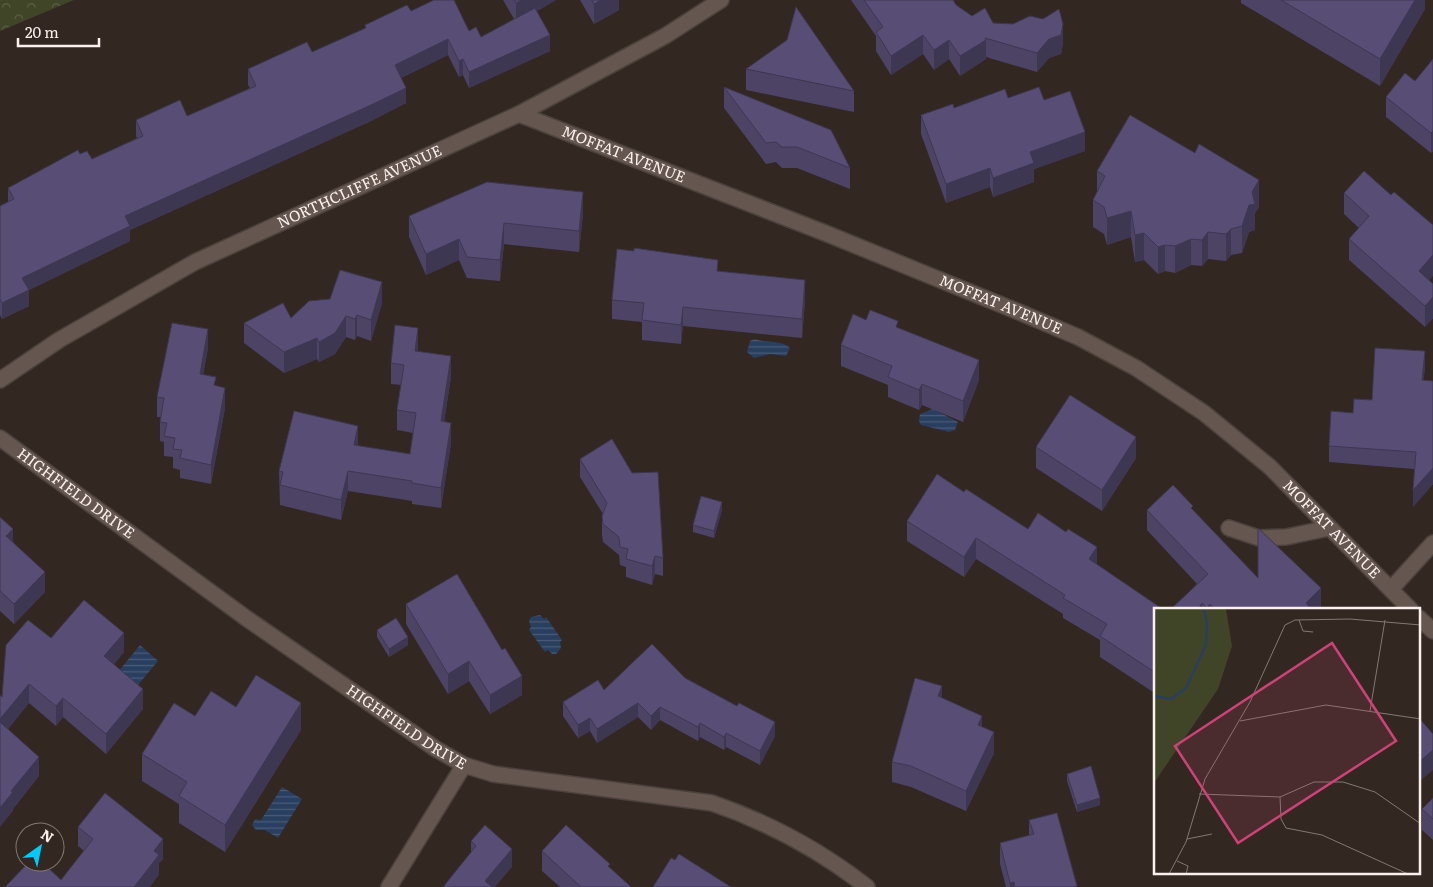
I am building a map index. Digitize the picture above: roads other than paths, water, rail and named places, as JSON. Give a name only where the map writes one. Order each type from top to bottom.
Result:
[{"type":"street","name":"NORTHCLIFFE AVENUE","points":[[0,380],[59,340],[195,262],[519,114],[665,36],[721,0]]},
{"type":"street","name":"MOFFAT AVENUE","points":[[519,114],[825,233],[1078,338],[1136,368],[1204,413],[1270,467],[1409,608]]},
{"type":"street","name":"HIGHFIELD DRIVE","points":[[0,438],[246,618],[436,749],[464,765],[493,774],[712,803],[739,813],[799,842],[867,887]]},
{"type":"street","points":[[1229,528],[1259,538],[1286,538],[1329,528]]},
{"type":"street","points":[[1391,589],[1433,543]]},
{"type":"street","points":[[1420,619],[1433,631]]},
{"type":"street","points":[[389,887],[464,765]]},
{"type":"water","points":[[755,339],[787,345],[790,348],[786,356],[770,354],[754,358],[747,352],[750,341]]},
{"type":"water","points":[[933,409],[958,422],[955,430],[949,432],[921,425],[919,421],[920,414]]},
{"type":"water","points":[[540,615],[544,619],[546,617],[562,640],[560,642],[561,648],[556,654],[552,654],[548,650],[545,652],[529,630],[531,627],[529,621],[531,617]]},
{"type":"water","points":[[140,645],[158,661],[132,692],[114,677]]},
{"type":"water","points":[[282,787],[302,799],[278,838],[265,830],[256,830],[252,825],[255,819],[261,820]]}]
